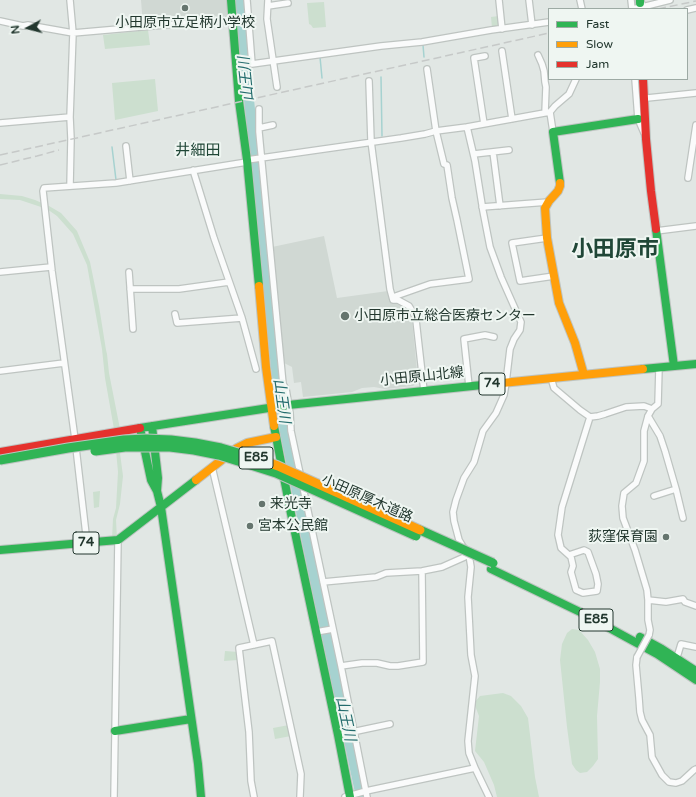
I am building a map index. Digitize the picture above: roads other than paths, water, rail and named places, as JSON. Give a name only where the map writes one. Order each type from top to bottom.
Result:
[{"type":"main road","points":[[231,0],[240,101],[248,161],[266,367],[274,407],[276,437],[338,735],[348,797]]},
{"type":"main road","points":[[642,80],[651,191],[674,366]]},
{"type":"main road","points":[[584,375],[575,343],[559,303],[547,238],[545,208],[560,186],[553,132],[638,119]]},
{"type":"main road","name":"小田原山北線","points":[[0,452],[288,405],[696,364]]},
{"type":"main road","points":[[152,426],[158,478],[157,491]]},
{"type":"main road","points":[[140,428],[151,480],[157,491],[161,507],[198,764],[201,797]]},
{"type":"main road","points":[[161,507],[241,446],[255,441],[276,437]]},
{"type":"main road","name":"小田原厚木道路","points":[[0,460],[103,443],[146,439],[194,443],[221,448],[249,456],[278,466],[492,566],[657,654],[696,680]]},
{"type":"main road","name":"小田原厚木道路","points":[[0,466],[69,454],[125,447],[170,447],[194,450],[219,455],[250,464],[276,473],[582,605],[662,649],[696,671]]},
{"type":"main road","name":"74","points":[[0,550],[118,540],[161,507]]},
{"type":"main road","points":[[115,731],[191,719]]},
{"type":"street","points":[[70,0],[73,32],[70,117],[70,186]]},
{"type":"street","points":[[247,0],[252,64],[381,46],[422,42],[548,22]]},
{"type":"street","points":[[499,0],[502,29]]},
{"type":"street","points":[[529,0],[532,25]]},
{"type":"street","points":[[639,2],[670,0]]},
{"type":"street","points":[[277,87],[267,19],[268,3],[288,3]]},
{"type":"street","points":[[0,21],[23,26],[28,25],[73,32],[233,19]]},
{"type":"street","points":[[502,52],[512,119]]},
{"type":"street","points":[[538,55],[544,71],[548,113],[553,132]]},
{"type":"street","points":[[484,124],[474,58],[485,56]]},
{"type":"street","points":[[393,297],[430,284],[469,279],[452,198],[447,165],[444,164],[436,131],[428,69]]},
{"type":"street","points":[[87,543],[75,439],[51,268],[43,191],[44,188],[96,185],[130,181],[262,158],[425,134],[548,113],[569,94],[576,80]]},
{"type":"street","points":[[635,80],[638,119],[646,139]]},
{"type":"street","points":[[646,80],[649,130],[646,139]]},
{"type":"street","points":[[368,81],[371,141],[390,290],[393,300],[398,300],[409,306],[415,316],[424,391]]},
{"type":"street","points":[[647,98],[696,93]]},
{"type":"street","points":[[260,109],[259,128],[283,384],[286,389],[291,431],[341,666],[366,794]]},
{"type":"street","points":[[0,123],[70,117]]},
{"type":"street","points":[[259,128],[273,125]]},
{"type":"street","points":[[688,178],[696,125]]},
{"type":"street","points":[[467,127],[474,154],[490,247],[496,265],[521,322],[520,330],[510,349],[504,395],[496,413],[483,431],[474,462],[464,478],[453,512],[454,521],[460,540],[470,555],[468,597],[475,676],[468,741],[475,768],[489,797]]},
{"type":"street","points":[[126,146],[130,181]]},
{"type":"street","points":[[474,154],[509,150]]},
{"type":"street","points":[[493,152],[500,206]]},
{"type":"street","points":[[193,170],[214,238],[242,318],[256,368]]},
{"type":"street","points":[[482,207],[548,202]]},
{"type":"street","points":[[656,231],[696,226]]},
{"type":"street","points":[[547,238],[512,243],[520,281],[554,276]]},
{"type":"street","points":[[0,272],[51,268]]},
{"type":"street","points":[[129,272],[133,329]]},
{"type":"street","points":[[130,289],[174,289],[229,282]]},
{"type":"street","points":[[175,314],[177,323],[242,318]]},
{"type":"street","points":[[469,386],[464,338],[485,336],[494,338]]},
{"type":"street","points":[[0,371],[64,363]]},
{"type":"street","points":[[659,368],[658,404],[652,409],[648,416],[644,431],[644,461],[636,483],[624,493],[622,506],[623,518],[635,550],[647,590],[648,600],[648,620],[650,630],[649,635],[637,657],[636,664],[640,712],[642,720],[650,735],[652,757],[662,775],[669,782],[676,784],[696,769]]},
{"type":"street","points":[[551,378],[554,388],[580,410],[590,416],[598,416],[626,407],[644,406],[652,409]]},
{"type":"street","points":[[569,555],[584,550],[588,552],[596,574],[598,584],[597,590],[584,593],[576,590],[571,572],[573,563],[571,557],[569,555],[562,548],[558,535],[561,513],[590,416]]},
{"type":"street","points":[[648,416],[660,436],[683,518]]},
{"type":"street","points":[[212,467],[254,645]]},
{"type":"street","points":[[654,496],[676,489]]},
{"type":"street","points":[[114,797],[118,540]]},
{"type":"street","points":[[323,582],[376,576],[386,573],[422,571],[442,567],[470,555]]},
{"type":"street","points":[[341,666],[362,663],[377,663],[398,666],[423,662],[422,571]]},
{"type":"street","points":[[648,600],[666,602],[683,599],[685,602],[696,606]]},
{"type":"street","points":[[316,632],[333,629]]},
{"type":"street","points":[[254,797],[251,781],[249,732],[239,648],[272,641],[301,774],[300,797]]},
{"type":"street","points":[[678,654],[681,644],[696,647]]},
{"type":"street","points":[[338,735],[390,724]]},
{"type":"street","points":[[348,797],[475,768]]},
{"type":"waterway","name":"山王川","points":[[239,0],[276,368],[285,432],[361,797]]},
{"type":"waterway","points":[[423,45],[424,57]]},
{"type":"waterway","points":[[320,57],[322,78]]},
{"type":"waterway","points":[[381,77],[382,136]]},
{"type":"waterway","points":[[112,147],[116,180]]},
{"type":"railway","points":[[663,8],[696,1]]},
{"type":"railway","points":[[0,155],[548,33]]},
{"type":"railway","points":[[0,165],[59,150]]},
{"type":"place","name":"小田原市立足柄小学校","points":[[185,8]]},
{"type":"place","name":"小田原市立総合医療センター","points":[[345,316]]},
{"type":"place","name":"来光寺","points":[[262,504]]},
{"type":"place","name":"宮本公民館","points":[[250,526]]},
{"type":"place","name":"荻窪保育園","points":[[666,537]]},
{"type":"district","name":"井細田","points":[[198,151]]},
{"type":"district","name":"小田原市","points":[[615,250]]}]
